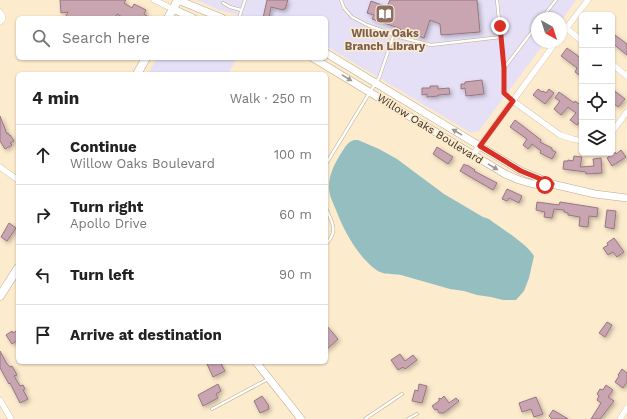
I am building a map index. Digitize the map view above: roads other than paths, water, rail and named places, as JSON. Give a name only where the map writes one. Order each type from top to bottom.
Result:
[{"type":"main road","points":[[169,16],[178,0]]},
{"type":"main road","points":[[138,72],[145,60]]},
{"type":"main road","points":[[0,296],[16,271]]},
{"type":"street","points":[[154,0],[189,16]]},
{"type":"street","points":[[178,0],[217,16]]},
{"type":"street","points":[[567,27],[588,0]]},
{"type":"street","points":[[0,12],[3,19],[0,22]]},
{"type":"street","points":[[567,29],[579,39]]},
{"type":"street","points":[[473,155],[552,48]]},
{"type":"street","name":"Willow Oaks Boulevard","points":[[328,54],[521,171],[552,184],[595,194],[627,198]]},
{"type":"street","name":"Willow Oaks Boulevard","points":[[316,60],[505,174],[533,184],[552,184]]},
{"type":"street","points":[[615,66],[627,76]]},
{"type":"street","points":[[513,101],[560,135],[579,140]]},
{"type":"street","points":[[615,128],[627,112]]},
{"type":"street","points":[[0,167],[16,179]]},
{"type":"street","points":[[258,364],[301,419]]},
{"type":"street","points":[[0,400],[11,419]]},
{"type":"street","points":[[620,419],[627,408]]},
{"type":"lane","points":[[240,16],[245,0]]},
{"type":"lane","points":[[341,0],[344,8],[352,17],[367,25],[431,45],[501,37]]},
{"type":"lane","points":[[497,0],[504,68],[504,93],[513,101]]},
{"type":"lane","points":[[547,12],[556,0]]},
{"type":"lane","points":[[223,3],[241,10]]},
{"type":"lane","points":[[504,68],[531,33]]},
{"type":"lane","points":[[328,161],[379,78],[394,34]]},
{"type":"lane","points":[[328,214],[334,230],[332,238],[328,242]]},
{"type":"lane","points":[[212,409],[269,379]]},
{"type":"lane","points":[[364,419],[402,394]]},
{"type":"lane","points":[[408,419],[416,414]]},
{"type":"water","points":[[358,140],[379,149],[397,159],[444,194],[489,219],[525,246],[534,256],[529,278],[524,291],[516,300],[503,300],[477,295],[401,275],[385,273],[378,271],[368,263],[362,257],[347,234],[332,202],[329,190],[332,170],[346,146],[349,142]]},
{"type":"place","name":"Willow Oaks Branch Library","points":[[385,14]]}]
